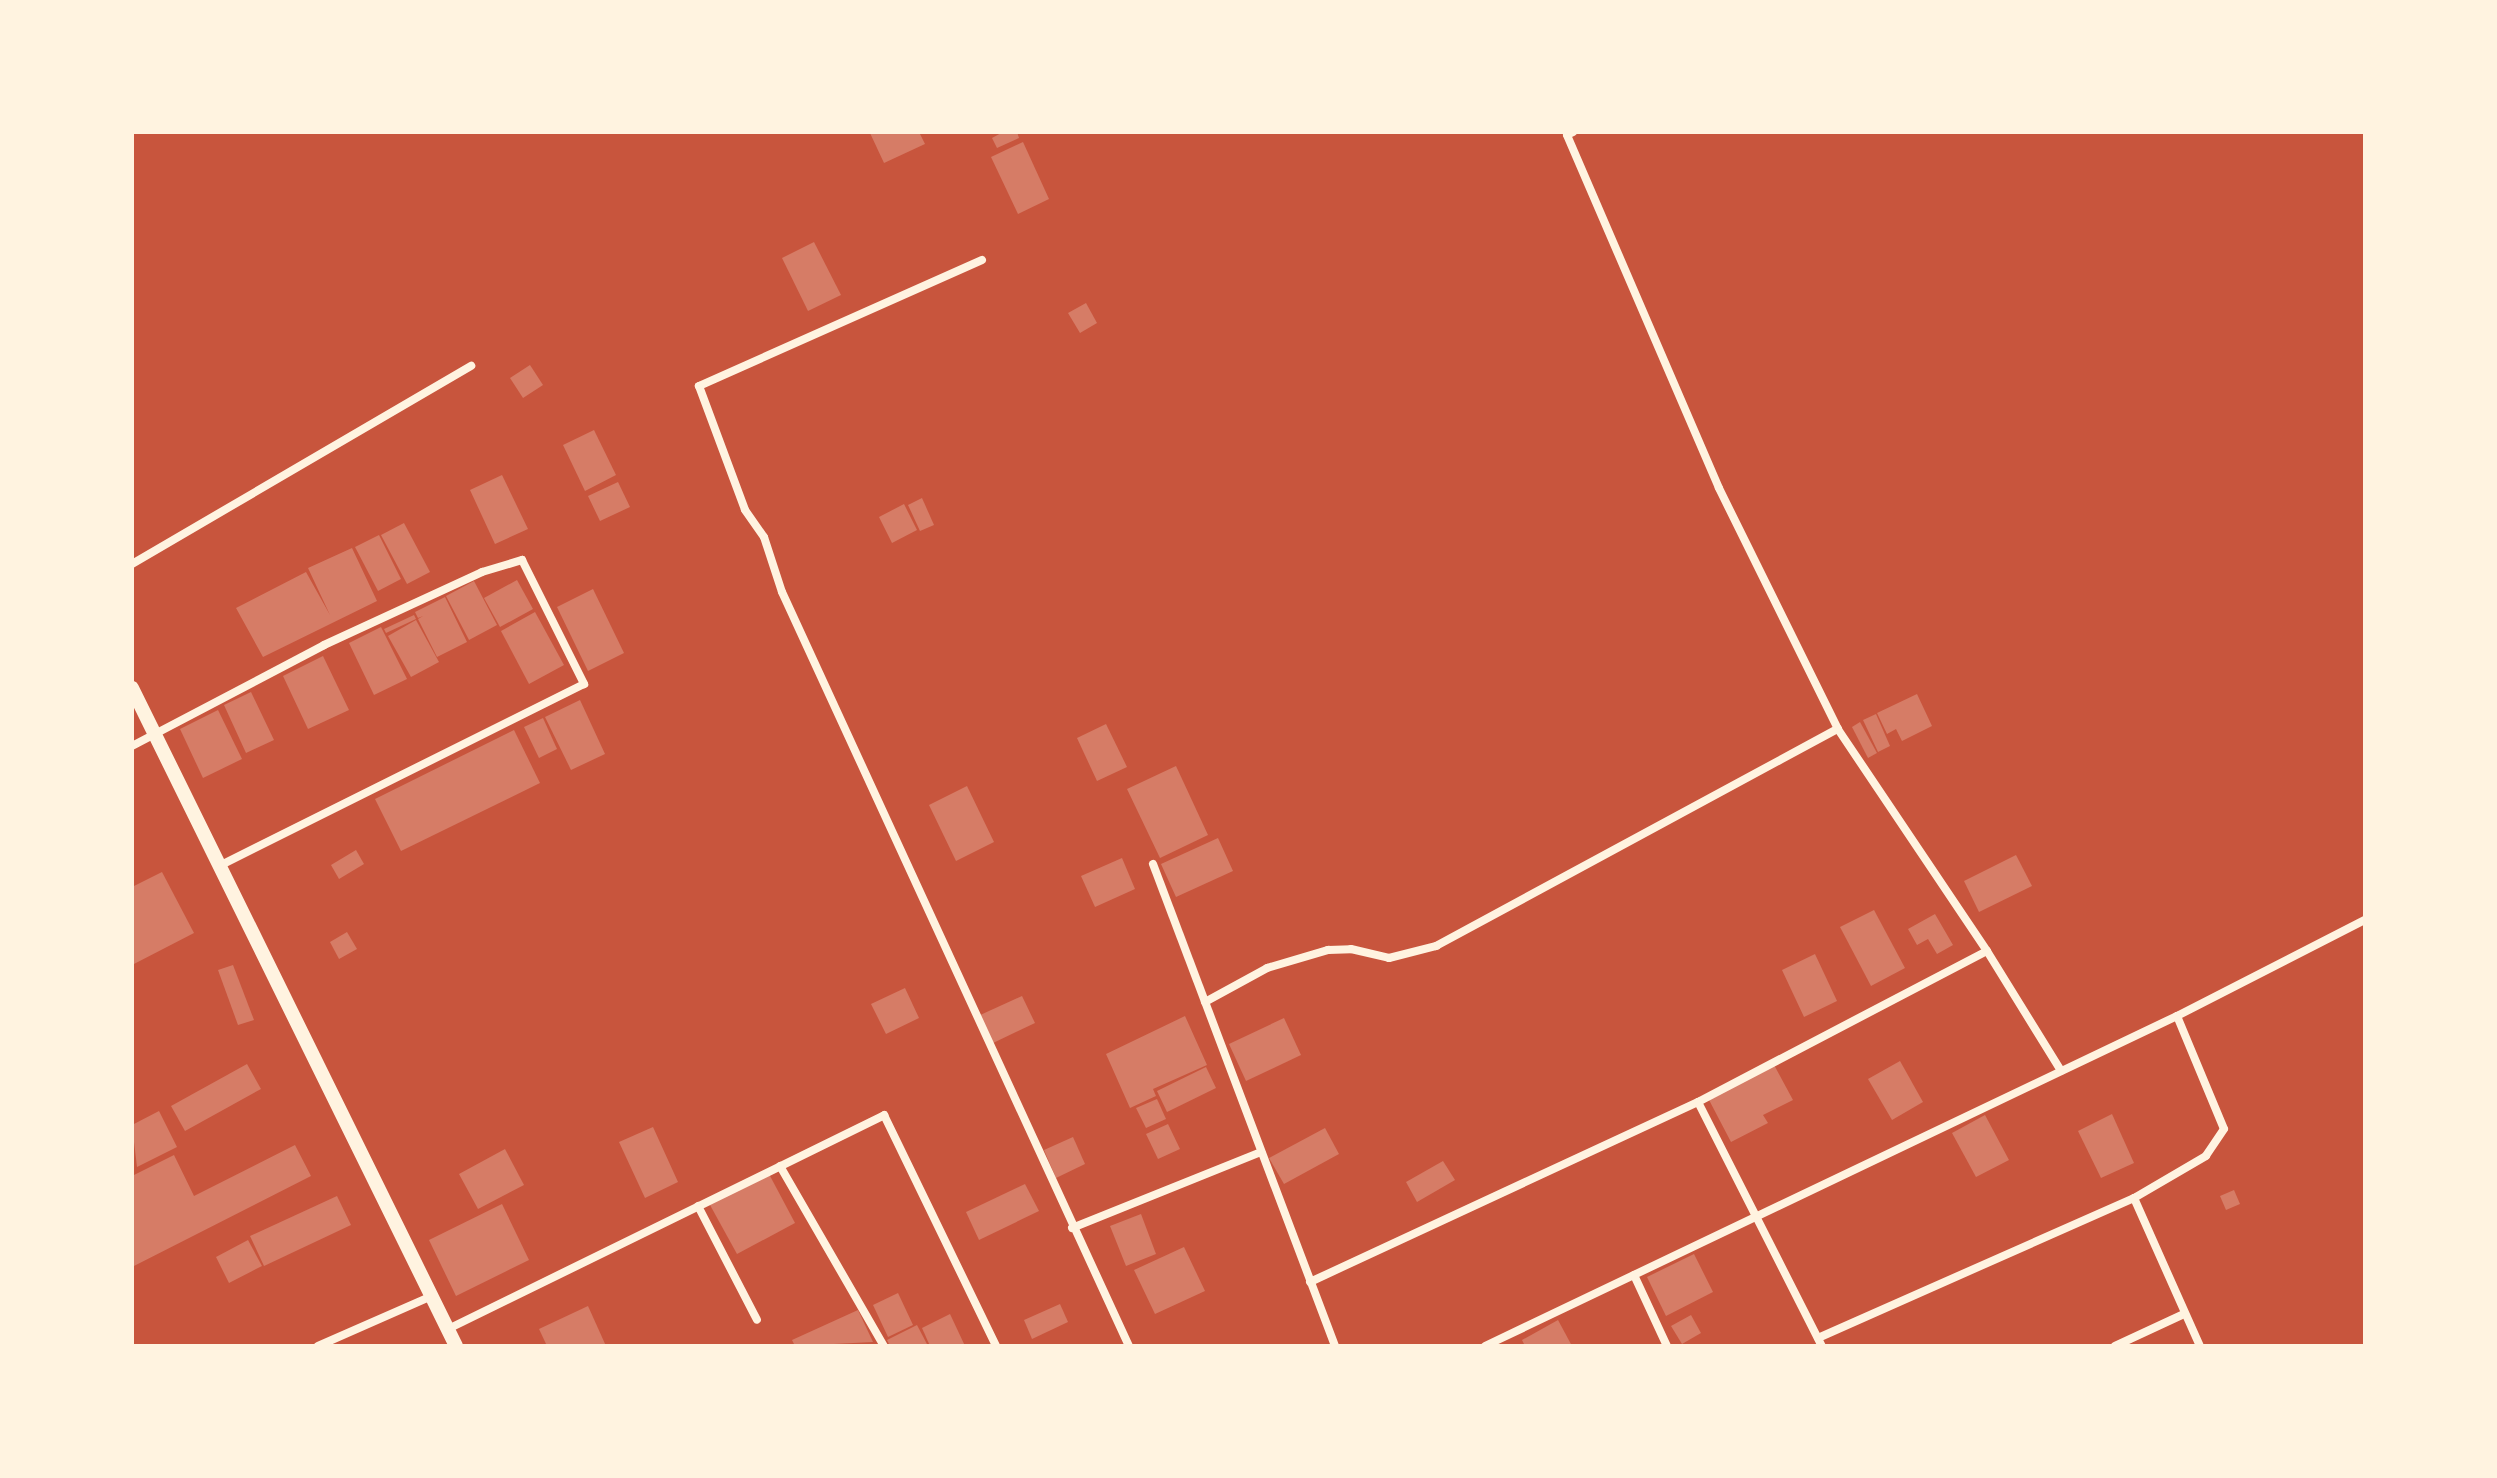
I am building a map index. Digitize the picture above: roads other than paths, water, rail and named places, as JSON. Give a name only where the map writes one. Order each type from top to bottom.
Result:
[{"type":"street","points":[[1573,132],[1567,135],[1719,488],[1838,729],[1987,951],[2061,1071]]},
{"type":"street","points":[[982,260],[699,386],[745,510],[764,537],[782,592],[1072,1228],[1129,1346]]},
{"type":"street","points":[[132,564],[471,366]]},
{"type":"street","points":[[132,746],[324,645],[482,572],[522,560],[584,684],[217,867]]},
{"type":"street","points":[[132,688],[157,733],[217,867],[456,1346]]},
{"type":"street","points":[[1205,1002],[1267,968],[1328,950],[1351,949],[1389,958],[1436,946],[1838,729]]},
{"type":"street","points":[[1153,864],[1335,1346]]},
{"type":"street","points":[[1485,1346],[2177,1016],[2365,920]]},
{"type":"street","points":[[1310,1282],[1698,1102],[1987,951]]},
{"type":"street","points":[[1698,1102],[1820,1342],[2134,1198],[2206,1156],[2224,1129],[2177,1016]]},
{"type":"street","points":[[448,1329],[884,1115],[996,1346]]},
{"type":"street","points":[[1072,1228],[1261,1152]]},
{"type":"street","points":[[780,1166],[884,1346]]},
{"type":"street","points":[[2134,1198],[2200,1346]]},
{"type":"street","points":[[698,1206],[757,1320]]},
{"type":"street","points":[[1634,1275],[1667,1346]]},
{"type":"street","points":[[318,1346],[432,1296]]},
{"type":"street","points":[[2115,1346],[2184,1314]]}]
